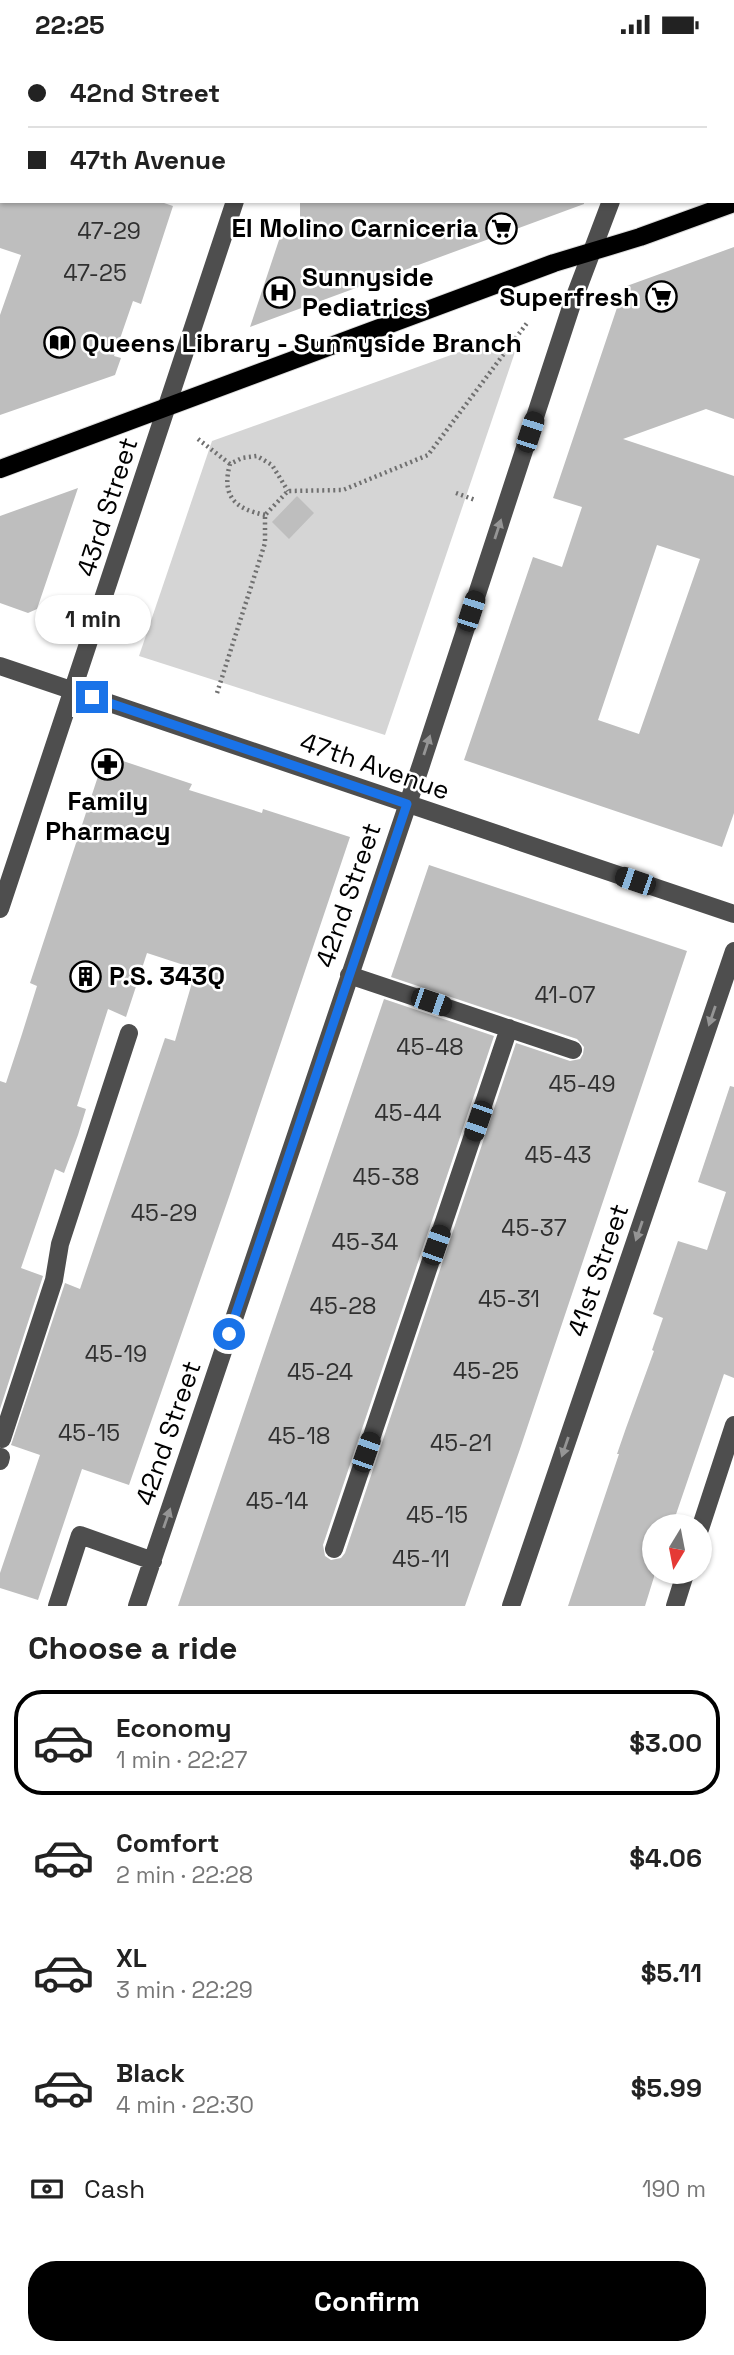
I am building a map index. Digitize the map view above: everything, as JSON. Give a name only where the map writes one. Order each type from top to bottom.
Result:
[{"type":"main road","points":[[0,468],[593,250],[640,237],[734,203]]},
{"type":"street","name":"43rd Street","points":[[0,909],[234,203]]},
{"type":"street","name":"42nd Street","points":[[137,1606],[572,304],[610,203]]},
{"type":"street","name":"47th Avenue","points":[[0,666],[734,915]]},
{"type":"street","name":"41st Street","points":[[511,1606],[734,951]]},
{"type":"street","points":[[349,975],[573,1050]]},
{"type":"street","points":[[334,1549],[509,1028]]},
{"type":"street","points":[[1,1452],[54,1280],[60,1244],[129,1033]]},
{"type":"street","points":[[705,1514],[734,1425]]},
{"type":"street","points":[[57,1606],[80,1535],[153,1561]]},
{"type":"street","points":[[675,1606],[682,1584]]},
{"type":"path","points":[[217,693],[265,543],[265,515],[288,491],[344,490],[428,455],[527,323]]},
{"type":"path","points":[[198,439],[230,464]]},
{"type":"path","points":[[230,464],[242,458],[257,456],[272,465],[288,491]]},
{"type":"path","points":[[230,464],[226,483],[235,503],[246,511],[265,515]]},
{"type":"path","points":[[456,493],[475,500]]},
{"type":"shaded area","points":[[487,342],[515,352],[385,735],[139,656],[212,441]]},
{"type":"building","points":[[0,203],[164,203],[173,206],[141,304],[133,301],[114,356],[121,358],[115,375],[0,415],[0,315],[21,255],[0,248]]},
{"type":"building","points":[[300,203],[584,203],[250,327],[284,225],[300,231]]},
{"type":"building","points":[[734,247],[734,419],[706,409],[623,439],[734,476],[734,813],[722,847],[464,760],[533,557],[562,567],[582,507],[553,498],[624,287]],"holes":[[[657,545],[700,559],[639,734],[598,720]]]},
{"type":"building","points":[[78,488],[37,609],[28,613],[0,603],[0,516]]},
{"type":"building","points":[[297,496],[314,513],[289,539],[272,522]]},
{"type":"building","points":[[105,755],[192,784],[189,790],[262,813],[263,809],[350,837],[129,1485],[82,1469],[38,1600],[0,1588],[0,1573],[40,1455],[11,1445],[65,1283],[80,1289],[165,1038],[175,1041],[196,969],[147,953],[126,1017],[108,1009],[77,1106],[86,1109],[78,1135],[64,1173],[55,1169],[21,1268],[43,1276],[0,1409],[0,1081],[6,1083],[22,1034],[37,986],[30,983]]},
{"type":"building","points":[[429,865],[687,951],[520,1449],[465,1606],[178,1606],[384,999],[494,1036],[323,1545],[325,1556],[331,1560],[341,1558],[345,1553],[516,1043],[570,1061],[580,1059],[583,1054],[584,1047],[577,1039],[391,977]]},
{"type":"building","points":[[730,1086],[734,1087],[734,1378],[724,1374],[676,1514],[642,1514],[642,1584],[652,1584],[645,1606],[568,1606],[617,1454],[654,1351],[652,1350],[663,1318],[653,1314],[678,1241],[707,1250],[726,1192],[698,1182]]},
{"type":"place","name":"El Molino Carniceria","points":[[501,228]]},
{"type":"place","name":"Sunnyside Pediatrics","points":[[279,292]]},
{"type":"place","name":"Superfresh","points":[[662,297]]},
{"type":"place","name":"Queens Library - Sunnyside Branch","points":[[59,343]]},
{"type":"place","name":"Family Pharmacy","points":[[108,765]]},
{"type":"place","name":"P.S. 343Q","points":[[86,976]]},
{"type":"route","points":[[92,697],[407,804],[229,1334]]}]
